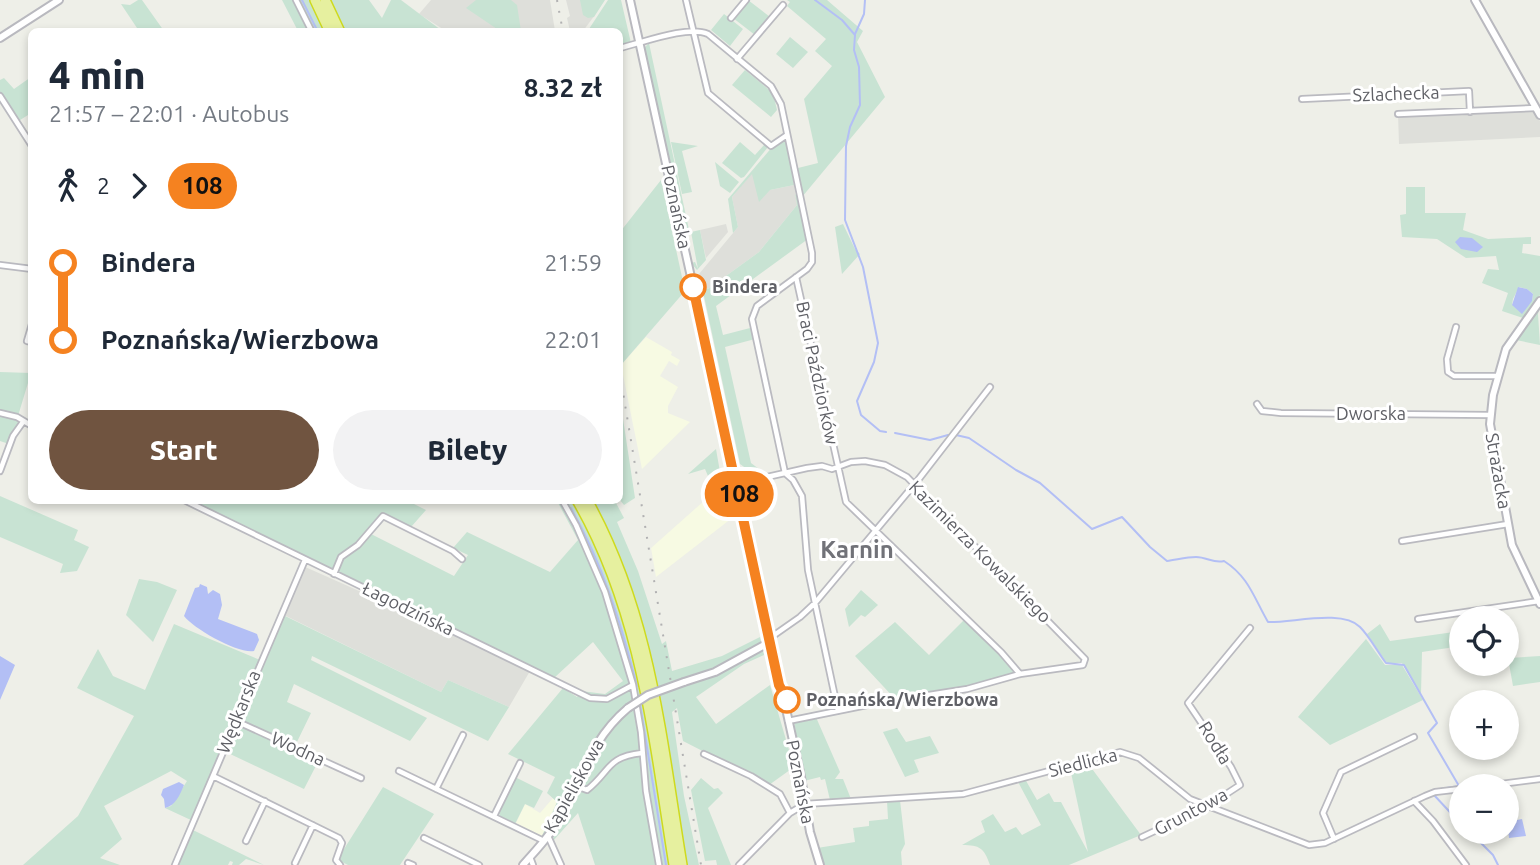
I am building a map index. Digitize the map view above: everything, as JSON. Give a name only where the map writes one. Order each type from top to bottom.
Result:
[{"type":"highway","points":[[315,0],[328,28]]},
{"type":"highway","points":[[325,0],[338,28]]},
{"type":"highway","points":[[579,504],[610,568],[633,636],[651,723],[674,865]]},
{"type":"highway","points":[[589,504],[619,565],[642,634],[682,865]]},
{"type":"main road","points":[[0,38],[59,0]]},
{"type":"main road","name":"Poznańska","points":[[630,0],[820,865]]},
{"type":"main road","points":[[1475,0],[1538,112]]},
{"type":"main road","name":"Strażacka","points":[[1539,603],[1516,557],[1491,440],[1490,415],[1498,376],[1511,339],[1540,301]]},
{"type":"main road","name":"Kąpieliskowa","points":[[523,865],[559,820],[598,741],[613,721],[648,695],[715,672],[770,640]]},
{"type":"street","points":[[296,0],[310,28]]},
{"type":"street","points":[[686,0],[708,93],[771,146],[787,135]]},
{"type":"street","points":[[732,18],[746,0]]},
{"type":"street","points":[[737,60],[783,5]]},
{"type":"street","points":[[623,47],[673,34],[701,31],[708,34],[778,94],[812,262],[757,306],[752,319],[785,473],[802,495],[808,570],[838,711]]},
{"type":"street","name":"Szlachecka","points":[[1302,99],[1469,91],[1470,112]]},
{"type":"street","points":[[0,96],[28,140]]},
{"type":"street","points":[[1398,114],[1538,112]]},
{"type":"street","points":[[0,265],[28,268]]},
{"type":"street","name":"Braci Paździorków","points":[[796,277],[846,502],[877,529]]},
{"type":"street","points":[[1456,327],[1447,359],[1448,372],[1458,376],[1498,376]]},
{"type":"street","points":[[770,640],[815,603],[990,387]]},
{"type":"street","name":"Dworska","points":[[1257,404],[1262,411],[1281,413],[1490,415]]},
{"type":"street","points":[[0,413],[18,417],[28,424]]},
{"type":"street","points":[[0,471],[13,436],[23,422]]},
{"type":"street","name":"Kazimierza Kowalskiego","points":[[737,484],[817,466],[837,468],[850,462],[876,463],[899,472],[1085,659],[1083,665],[1020,674]]},
{"type":"street","name":"Łagodzińska","points":[[192,504],[590,698],[607,699],[632,685]]},
{"type":"street","points":[[564,504],[605,592],[632,685],[659,865]]},
{"type":"street","points":[[334,574],[341,557],[358,545],[383,516],[453,551],[462,559]]},
{"type":"street","name":"Strażacka","points":[[1402,541],[1508,524]]},
{"type":"street","points":[[788,721],[967,689],[1020,674],[877,529]]},
{"type":"street","name":"Wędkarska","points":[[175,865],[305,559]]},
{"type":"street","name":"Strażacka","points":[[1418,619],[1539,603]]},
{"type":"street","name":"Rodła","points":[[1240,785],[1188,703],[1250,628]]},
{"type":"street","name":"Wodna","points":[[236,721],[361,778]]},
{"type":"street","points":[[436,789],[463,735]]},
{"type":"street","points":[[1334,839],[1323,813],[1341,772],[1414,737]]},
{"type":"street","name":"Siedlicka","points":[[806,804],[963,794],[1120,752],[1139,758],[1181,793],[1304,845],[1317,845],[1414,801],[1449,791]]},
{"type":"street","points":[[576,786],[587,790],[615,760],[628,754],[642,753]]},
{"type":"street","points":[[704,754],[758,780],[780,794],[790,813]]},
{"type":"street","points":[[494,816],[520,762]]},
{"type":"street","points":[[399,771],[546,838],[561,865]]},
{"type":"street","points":[[213,776],[336,836],[342,843],[336,860],[340,865]]},
{"type":"street","points":[[1519,782],[1540,779]]},
{"type":"street","name":"Gruntowa","points":[[1142,837],[1209,806],[1240,785]]},
{"type":"street","points":[[1414,801],[1433,821],[1466,865]]},
{"type":"street","points":[[246,841],[265,802]]},
{"type":"street","points":[[739,865],[790,813],[806,804]]},
{"type":"street","points":[[295,863],[313,825]]},
{"type":"street","points":[[424,838],[479,865]]},
{"type":"street","points":[[530,857],[533,865]]},
{"type":"shaded area","points":[[142,0],[162,28],[137,28],[121,4],[130,5]]},
{"type":"shaded area","points":[[282,0],[369,0],[382,18],[391,0],[401,0],[438,28],[296,28]]},
{"type":"shaded area","points":[[431,0],[550,0],[555,28],[441,28],[419,14]]},
{"type":"shaded area","points":[[476,0],[511,0],[517,5],[521,28],[496,28],[466,8]]},
{"type":"shaded area","points":[[566,0],[585,0],[595,15],[585,28],[569,28],[567,18],[570,16]]},
{"type":"shaded area","points":[[580,0],[605,0],[594,17],[588,18],[583,15]]},
{"type":"shaded area","points":[[608,0],[621,0],[631,43],[623,45],[623,28],[590,28]]},
{"type":"shaded area","points":[[748,0],[770,17],[755,35],[733,18]]},
{"type":"shaded area","points":[[787,0],[827,0],[863,31],[857,42],[885,97],[802,197],[798,168],[818,163],[804,99],[832,66],[815,51],[826,39],[787,6],[790,2]]},
{"type":"shaded area","points":[[724,14],[743,29],[730,46],[711,30]]},
{"type":"shaded area","points":[[790,37],[808,52],[793,68],[776,54]]},
{"type":"shaded area","points":[[649,43],[689,230],[687,235],[683,227],[644,48]]},
{"type":"shaded area","points":[[745,70],[773,93],[777,110],[771,117],[732,85]]},
{"type":"shaded area","points":[[4,78],[14,89],[28,79],[28,115],[17,122],[0,96],[0,80]]},
{"type":"shaded area","points":[[1532,107],[1540,121],[1540,137],[1399,144],[1398,114]]},
{"type":"shaded area","points":[[786,139],[794,185],[770,190],[759,202],[752,174],[732,197],[738,227],[733,233],[728,199],[773,146]]},
{"type":"shaded area","points":[[671,142],[698,146],[682,151],[692,192],[682,194]]},
{"type":"shaded area","points":[[740,142],[755,155],[765,144],[768,147],[741,178],[722,163]]},
{"type":"shaded area","points":[[715,162],[739,182],[730,193],[720,186]]},
{"type":"shaded area","points":[[752,173],[770,190],[794,185],[797,205],[759,252],[708,289],[702,287],[699,274],[738,227],[732,197]]},
{"type":"shaded area","points":[[661,180],[685,291],[623,363],[623,228]]},
{"type":"shaded area","points":[[1406,187],[1425,187],[1425,213],[1466,213],[1463,230],[1488,239],[1531,237],[1531,244],[1523,244],[1522,253],[1540,256],[1540,295],[1523,318],[1502,311],[1508,293],[1482,283],[1488,269],[1499,270],[1496,256],[1466,258],[1437,239],[1402,237],[1400,215],[1406,214]],"holes":[[[1519,287],[1533,294],[1532,301],[1512,305]]]},
{"type":"shaded area","points":[[795,194],[799,199],[808,239],[716,306],[723,335],[754,327],[755,339],[725,347],[751,463],[767,475],[758,477],[740,464],[702,287],[708,289],[759,252],[797,205]]},
{"type":"shaded area","points":[[726,224],[728,232],[706,258],[700,230]]},
{"type":"shaded area","points":[[843,224],[860,254],[842,274],[835,227]]},
{"type":"shaded area","points":[[700,230],[706,260],[698,269],[691,232]]},
{"type":"shaded area","points":[[1540,305],[1540,345],[1516,340]]},
{"type":"shaded area","points":[[646,337],[672,352],[671,355],[680,360],[677,366],[669,361],[660,376],[678,387],[668,406],[668,413],[690,422],[642,469],[623,375],[623,363]]},
{"type":"shaded area","points":[[0,372],[28,373],[18,423],[9,444],[0,441]]},
{"type":"shaded area","points":[[623,419],[635,498],[623,504]]},
{"type":"shaded area","points":[[716,449],[720,472],[708,476],[705,469],[688,474]]},
{"type":"shaded area","points":[[729,487],[736,515],[656,577],[651,548],[714,492]]},
{"type":"shaded area","points":[[0,496],[78,530],[74,540],[89,547],[77,571],[60,573],[63,564],[0,537]]},
{"type":"shaded area","points":[[195,504],[414,504],[426,510],[411,527],[387,517],[371,534],[454,576],[468,555],[453,548],[467,532],[550,572],[578,540],[559,504],[617,504],[624,518],[617,522],[638,571],[662,644],[666,641],[672,671],[722,656],[760,637],[764,655],[744,664],[696,697],[716,724],[770,685],[794,767],[769,785],[683,741],[677,708],[672,712],[684,796],[699,865],[595,865],[578,813],[553,841],[554,826],[542,836],[557,802],[547,793],[555,777],[508,754],[563,688],[577,697],[581,691],[605,694],[623,681],[593,642],[554,678]]},
{"type":"shaded area","points":[[303,566],[530,671],[509,707],[448,680],[441,692],[282,614]]},
{"type":"shaded area","points":[[139,579],[157,582],[177,590],[153,642],[126,615]]},
{"type":"shaded area","points":[[861,590],[878,605],[865,617],[861,615],[849,627],[845,609]]},
{"type":"shaded area","points":[[281,614],[441,692],[448,680],[509,707],[488,741],[312,656],[311,660],[427,718],[410,741],[294,684],[287,702],[311,713],[295,746],[320,758],[304,789],[228,753],[215,762],[193,821],[165,808],[171,806],[187,781],[171,771],[104,806],[122,839],[100,858],[120,865],[23,865],[78,816],[134,716],[77,688],[98,649],[113,676],[145,690],[174,624],[260,660]]},
{"type":"shaded area","points":[[966,618],[1025,676],[896,700],[855,656],[895,622],[929,655]]},
{"type":"shaded area","points":[[1380,624],[1390,641],[1449,633],[1449,648],[1422,652],[1421,694],[1402,663],[1387,663],[1367,634]]},
{"type":"shaded area","points":[[1366,639],[1385,665],[1402,665],[1423,700],[1330,745],[1298,717]]},
{"type":"shaded area","points":[[1540,656],[1540,682],[1513,686],[1511,676],[1519,676],[1519,657]]},
{"type":"shaded area","points":[[815,715],[840,772],[835,779],[843,779],[851,799],[830,800],[825,779],[821,780],[820,777],[804,781],[794,721]]},
{"type":"shaded area","points":[[897,728],[906,742],[930,736],[939,753],[914,760],[919,772],[905,777],[883,732]]},
{"type":"shaded area","points":[[1087,762],[1141,835],[1069,865],[990,865],[981,849],[962,845],[985,832],[981,821],[993,814],[1005,832],[1016,827],[1022,835],[1041,825],[1017,780],[1025,779],[1037,800],[1049,793],[1054,802],[1061,802],[1088,852],[1070,768]]},
{"type":"shaded area","points":[[515,777],[543,791],[534,808],[525,804],[515,824],[501,818],[498,811]]},
{"type":"shaded area","points":[[701,778],[723,793],[708,808],[731,865],[717,865],[716,860],[705,861],[691,790]]},
{"type":"shaded area","points":[[383,787],[434,814],[400,865],[348,865],[340,861],[339,857]]},
{"type":"shaded area","points":[[553,798],[557,802],[542,836],[516,823],[525,804],[540,813]]},
{"type":"shaded area","points":[[900,800],[905,844],[901,852],[902,865],[825,865],[817,848],[855,842],[853,828],[869,826],[869,821],[888,819],[887,801]]},
{"type":"shaded area","points":[[189,830],[264,865],[246,859],[239,865],[232,865],[233,862],[230,861],[228,865],[174,865]]},
{"type":"water","points":[[1460,237],[1472,238],[1483,247],[1477,252],[1461,249],[1455,242]]},
{"type":"water","points":[[1518,287],[1533,294],[1532,301],[1522,314],[1512,305]]},
{"type":"water","points":[[200,584],[207,587],[208,594],[213,590],[220,594],[222,605],[218,619],[257,634],[259,640],[254,651],[238,649],[217,640],[184,616],[195,588]]},
{"type":"water","points":[[0,656],[15,665],[0,700]]},
{"type":"water","points":[[179,782],[184,785],[179,796],[172,805],[165,808],[161,795],[163,789]]},
{"type":"water","points":[[1522,819],[1526,836],[1519,837],[1519,820]]},
{"type":"waterway","points":[[302,0],[316,28]]},
{"type":"waterway","points":[[815,0],[842,20],[855,35],[860,105],[850,127],[846,146],[845,220],[863,267],[878,343],[874,362],[857,401],[861,415],[880,431],[886,432]]},
{"type":"waterway","points":[[855,34],[864,14],[865,0]]},
{"type":"waterway","points":[[895,433],[930,440],[948,435]]},
{"type":"waterway","points":[[956,435],[969,438],[1040,483],[1092,529],[1122,517],[1167,561],[1189,557],[1224,561],[1245,581],[1268,622],[1329,618],[1352,622],[1360,627],[1386,663],[1404,665],[1437,723],[1428,733],[1452,774]]},
{"type":"waterway","points":[[571,508],[593,551],[610,595],[637,686]]},
{"type":"waterway","points":[[640,704],[666,865]]},
{"type":"waterway","points":[[1449,788],[1434,790],[1434,795],[1449,811]]},
{"type":"waterway","points":[[1482,844],[1498,865]]},
{"type":"railway","points":[[557,0],[562,28]]},
{"type":"railway","points":[[623,392],[701,865]]},
{"type":"bus line","name":"108","points":[[693,287],[779,685],[787,700]]},
{"type":"place","name":"Bindera","points":[[693,287]]},
{"type":"place","name":"Poznańska/Wierzbowa","points":[[787,700]]},
{"type":"district","name":"Karnin","points":[[857,550]]}]
